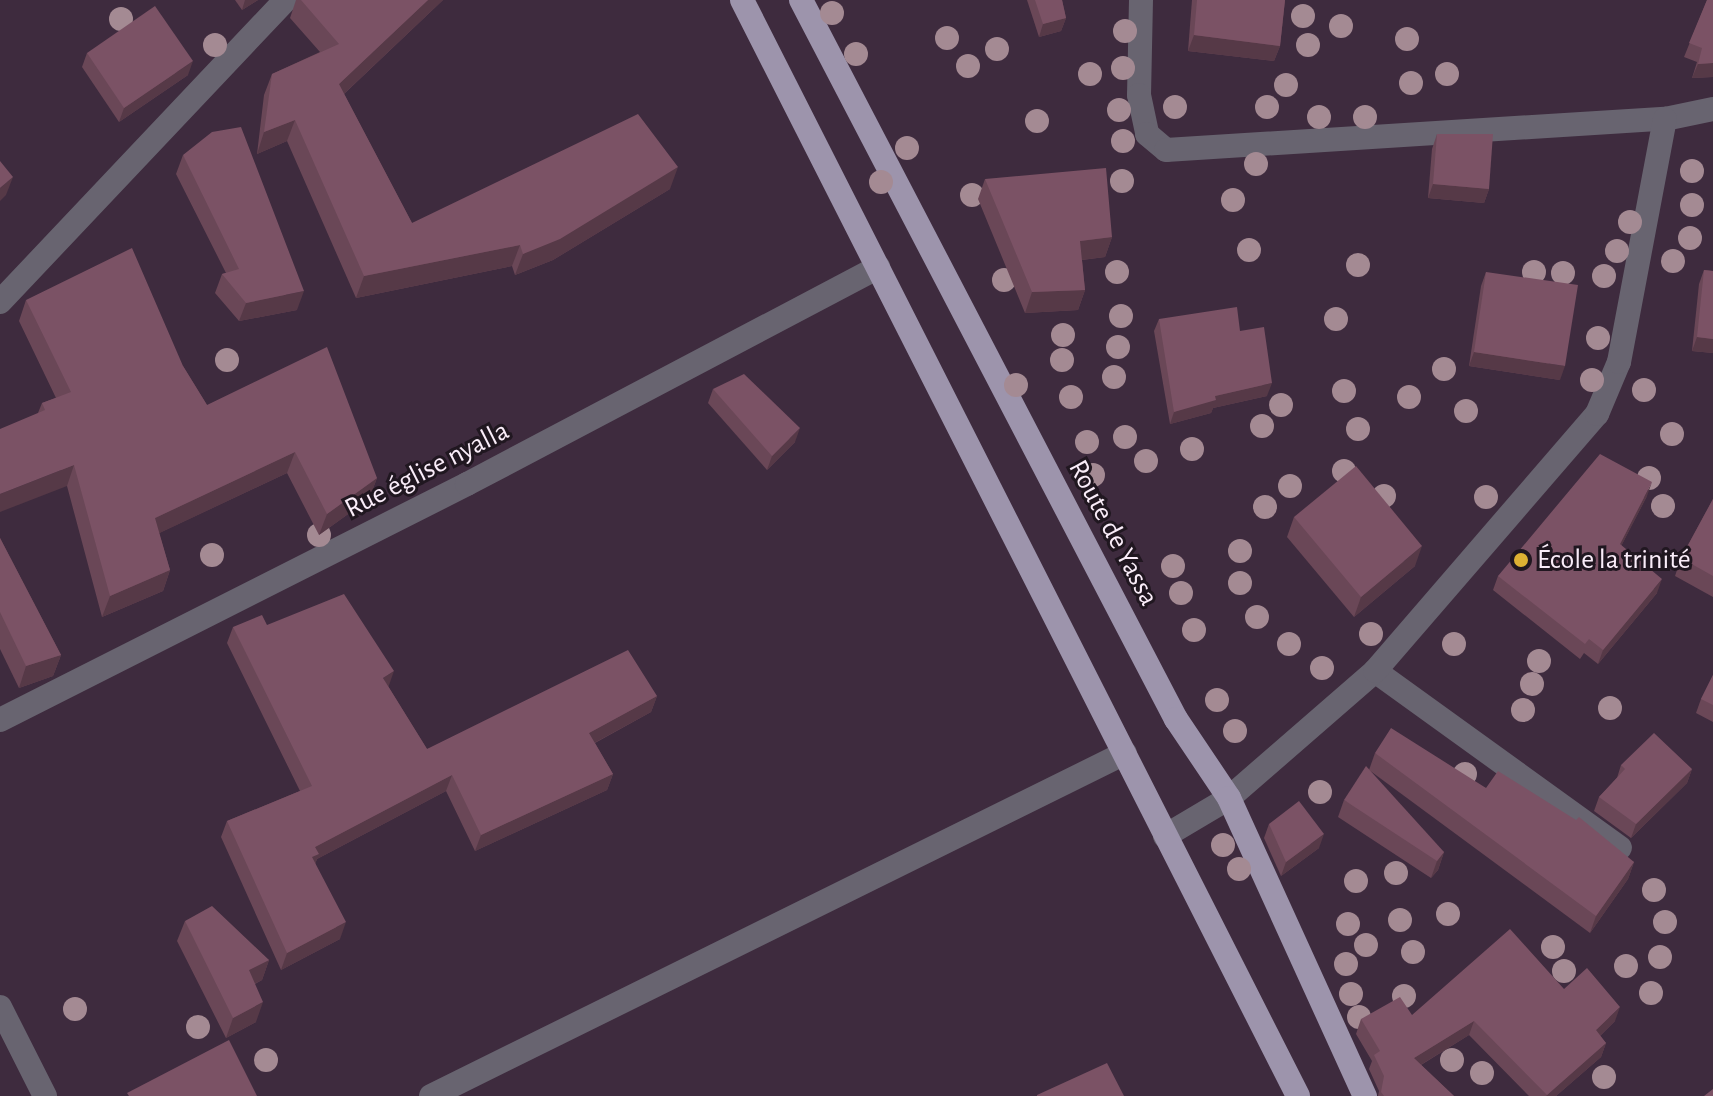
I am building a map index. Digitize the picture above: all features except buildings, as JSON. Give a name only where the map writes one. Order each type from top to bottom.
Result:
[{"type":"main road","points":[[742,0],[1298,1096]]},
{"type":"main road","name":"Route de Yassa","points":[[801,0],[1176,719],[1229,798],[1365,1096]]},
{"type":"street","points":[[0,302],[286,0]]},
{"type":"street","points":[[1141,0],[1139,95],[1147,134],[1166,150],[1665,119],[1713,109]]},
{"type":"street","points":[[1165,836],[1229,798],[1375,671],[1597,414],[1619,362],[1665,119]]},
{"type":"street","name":"Rue église nyalla","points":[[0,720],[467,484],[878,267]]},
{"type":"street","points":[[1375,671],[1620,848]]},
{"type":"street","points":[[431,1096],[1125,753]]},
{"type":"street","points":[[0,1007],[45,1096]]},
{"type":"place","name":"École la trinité","points":[[1521,560]]}]
